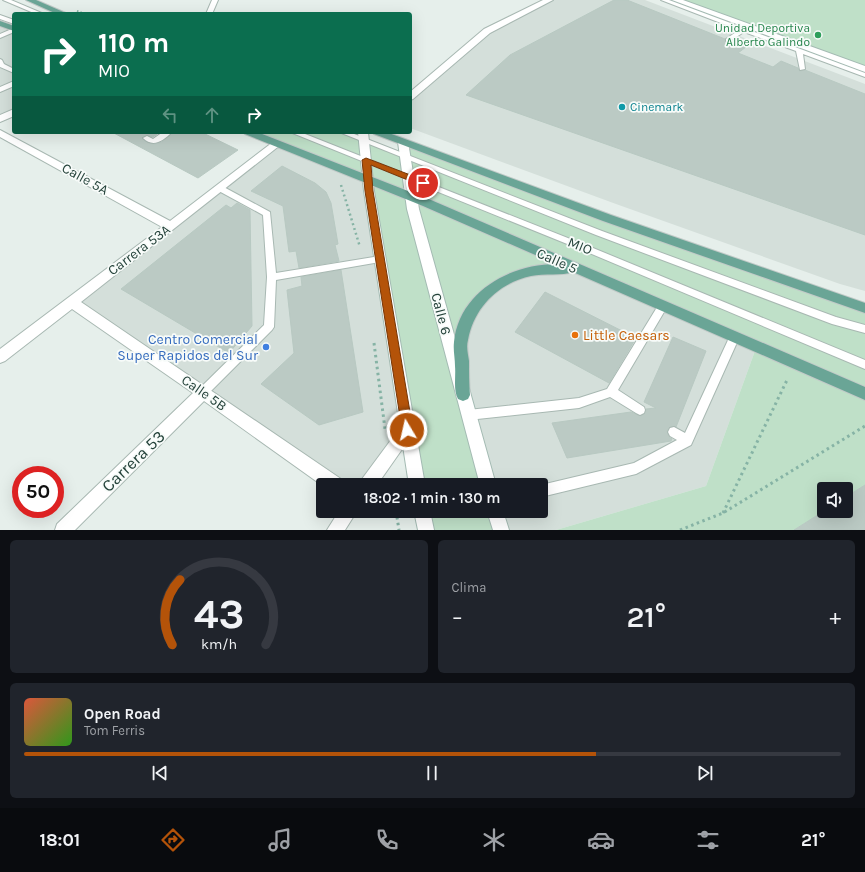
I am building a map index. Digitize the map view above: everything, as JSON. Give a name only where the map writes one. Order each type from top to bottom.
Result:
[{"type":"main road","points":[[30,0],[59,12]]},
{"type":"main road","points":[[0,23],[12,28]]},
{"type":"main road","name":"Calle 5","points":[[253,134],[411,197],[865,394]]},
{"type":"main road","points":[[382,134],[607,218],[865,308]]},
{"type":"main road","points":[[462,395],[461,342],[466,320],[477,302],[493,286],[514,276],[534,270],[555,268],[578,270]]},
{"type":"street","points":[[412,95],[487,31],[549,0]]},
{"type":"street","points":[[676,0],[865,69]]},
{"type":"street","points":[[0,119],[12,113]]},
{"type":"street","name":"Calle 5A","points":[[0,133],[170,226]]},
{"type":"street","points":[[363,136],[380,258],[416,478]]},
{"type":"street","name":"Calle 6","points":[[403,142],[411,197],[462,395],[486,478]]},
{"type":"street","name":"Carrera 53A","points":[[0,357],[276,144]]},
{"type":"street","name":"Calle 5B","points":[[71,302],[325,478]]},
{"type":"street","name":"Carrera 53","points":[[62,530],[203,392]]},
{"type":"street","points":[[373,478],[407,430]]},
{"type":"street","points":[[335,530],[344,518]]},
{"type":"street","points":[[423,518],[426,530]]},
{"type":"street","points":[[497,518],[501,530]]},
{"type":"lane","points":[[6,0],[36,12]]},
{"type":"lane","points":[[210,12],[215,0]]},
{"type":"lane","points":[[664,0],[865,75]]},
{"type":"lane","points":[[0,17],[12,21]]},
{"type":"lane","points":[[0,36],[12,30]]},
{"type":"lane","points":[[728,40],[743,30]]},
{"type":"lane","points":[[799,51],[802,69]]},
{"type":"lane","points":[[0,61],[1,65],[12,70]]},
{"type":"lane","points":[[0,90],[12,84]]},
{"type":"lane","points":[[146,138],[153,142],[165,134]]},
{"type":"lane","name":"MIO","points":[[299,134],[590,250],[865,365]]},
{"type":"lane","name":"MIO","points":[[353,134],[363,136],[404,156],[607,235],[835,321],[865,329]]},
{"type":"lane","points":[[203,392],[269,327],[272,277],[267,214],[220,188]]},
{"type":"lane","points":[[272,277],[380,258]]},
{"type":"lane","points":[[468,415],[579,403],[611,392],[662,307]]},
{"type":"lane","points":[[548,488],[636,468],[687,441],[734,338]]},
{"type":"lane","points":[[611,392],[640,410]]},
{"type":"lane","points":[[674,432],[687,441]]},
{"type":"path","points":[[338,177],[364,261]]},
{"type":"path","points":[[374,339],[388,457]]},
{"type":"path","points":[[723,513],[789,376]]},
{"type":"path","points":[[680,530],[723,513],[865,426]]},
{"type":"path","points":[[397,518],[399,530]]},
{"type":"shaded area","points":[[549,0],[645,0],[865,84],[865,291],[840,284],[616,204],[412,129],[412,95],[487,31]]},
{"type":"shaded area","points":[[0,23],[12,28],[12,113],[0,119]]},
{"type":"shaded area","name":"Centro Comercial Super Rapidos del Sur","points":[[276,144],[368,180],[407,430],[373,478],[325,478],[71,302]]},
{"type":"shaded area","points":[[578,270],[756,348],[706,486],[556,530],[501,530],[497,518],[548,518],[548,478],[486,478],[468,415],[466,320],[477,302],[514,276]]},
{"type":"green space","name":"Unidad Deportiva Alberto Galindo","points":[[676,0],[865,0],[865,69]]},
{"type":"green space","points":[[253,134],[348,134],[404,156],[403,142],[865,308],[865,485],[853,493],[853,482],[817,482],[817,515],[794,530],[556,530],[706,486],[756,348],[578,270],[555,268],[493,286],[466,320],[462,366],[486,478],[416,478],[368,180]]},
{"type":"green space","points":[[423,518],[497,518],[501,530],[426,530]]},
{"type":"building","points":[[614,0],[627,0],[725,39],[726,42],[732,42],[746,47],[738,53],[773,67],[781,61],[798,68],[799,71],[805,70],[865,94],[865,235],[466,95],[510,55]]},
{"type":"building","points":[[116,134],[157,134],[153,137],[146,135],[142,137],[146,142],[154,144],[162,142],[171,134],[205,134],[238,150],[198,178]]},
{"type":"building","points":[[282,166],[315,183],[326,192],[331,203],[338,244],[335,245],[339,261],[299,268],[296,251],[289,252],[283,206],[251,191]]},
{"type":"building","points":[[237,203],[250,210],[252,326],[229,353],[121,289],[226,205],[231,208]]},
{"type":"building","points":[[341,270],[363,412],[319,425],[261,384],[294,353],[287,290],[302,286],[301,277]]},
{"type":"building","name":"Little Caesars","points":[[545,292],[636,338],[609,383],[515,332]]},
{"type":"building","points":[[673,337],[706,351],[676,427],[670,427],[667,431],[669,437],[672,439],[671,441],[567,458],[552,423],[631,412],[641,416],[645,413],[646,409],[656,408],[644,402]]},
{"type":"building","points":[[865,485],[865,530],[794,530],[817,515],[817,518],[853,518],[853,493]]},
{"type":"place","name":"Unidad Deportiva Alberto Galindo","points":[[818,35]]},
{"type":"place","name":"Cinemark","points":[[622,107]]},
{"type":"place","name":"Little Caesars","points":[[575,335]]},
{"type":"place","name":"Centro Comercial Super Rapidos del Sur","points":[[266,347]]},
{"type":"route","points":[[407,430],[369,191],[366,160],[423,183]]}]
